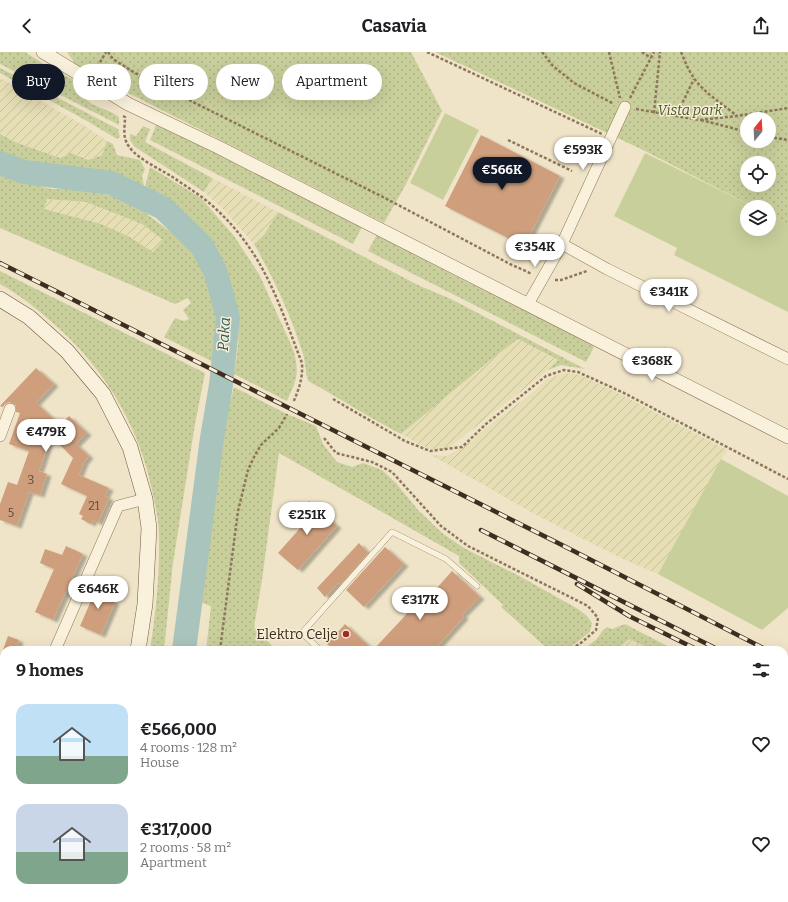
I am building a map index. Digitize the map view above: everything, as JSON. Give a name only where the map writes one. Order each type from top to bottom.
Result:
[{"type":"main road","points":[[0,299],[29,317],[67,350],[103,394],[130,447],[144,499],[149,528],[145,604],[139,646]]},
{"type":"street","points":[[51,54],[128,104],[225,150],[788,437]]},
{"type":"street","points":[[528,304],[562,244],[624,107]]},
{"type":"street","points":[[562,244],[606,268],[788,359]]},
{"type":"street","points":[[0,436],[10,409]]},
{"type":"street","points":[[57,646],[118,506],[144,499]]},
{"type":"lane","points":[[316,646],[302,633],[392,532],[446,559],[477,586]]},
{"type":"path","points":[[100,64],[107,52],[113,59],[140,75],[383,196],[510,264],[542,279],[547,281],[561,280],[590,271]]},
{"type":"path","points":[[427,52],[609,137]]},
{"type":"path","points":[[542,52],[552,66],[574,83],[624,107],[699,120],[740,130]]},
{"type":"path","points":[[609,52],[624,107]]},
{"type":"path","points":[[642,52],[651,58]]},
{"type":"path","points":[[624,107],[654,52]]},
{"type":"path","points":[[654,113],[660,52]]},
{"type":"path","points":[[682,52],[686,64],[694,79],[737,116]]},
{"type":"path","points":[[676,116],[694,79]]},
{"type":"path","points":[[699,120],[788,108]]},
{"type":"path","points":[[121,113],[124,117],[126,142],[133,151],[202,197],[236,230],[251,250],[268,281],[302,363],[302,381],[293,403]]},
{"type":"path","points":[[776,138],[788,140]]},
{"type":"path","points":[[508,140],[572,171]]},
{"type":"path","points":[[333,399],[405,441],[430,451],[462,447],[486,424],[546,376],[564,370],[578,372],[624,393],[788,479]]},
{"type":"path","points":[[221,646],[238,511],[244,482],[255,455],[262,445],[279,428],[287,414]]},
{"type":"path","points":[[324,438],[336,453],[372,462],[392,472],[441,526],[468,546],[588,606],[598,618],[596,630],[576,646]]},
{"type":"shaded area","points":[[0,78],[12,85],[12,100],[39,100],[85,126],[107,141],[102,155],[88,160],[71,153],[60,158],[15,142],[0,134]]},
{"type":"shaded area","points":[[212,178],[278,212],[264,235],[254,244],[223,209],[204,192]]},
{"type":"shaded area","points":[[47,199],[86,202],[142,224],[163,240],[153,252],[128,236],[101,224],[44,209]]},
{"type":"shaded area","points":[[518,339],[558,361],[450,447],[441,450],[426,448],[401,434],[489,361]]},
{"type":"shaded area","points":[[566,373],[580,375],[620,394],[727,450],[658,574],[625,560],[538,516],[431,455],[447,456],[472,441],[478,434],[531,394],[546,380]]},
{"type":"shaded area","points":[[629,639],[644,646],[621,646]]},
{"type":"green space","points":[[0,52],[25,52],[44,64],[12,64],[12,70],[0,64]]},
{"type":"green space","points":[[67,52],[411,52],[442,111],[405,186],[384,223],[142,100],[208,100],[208,64],[139,64],[139,98],[131,94],[131,64],[75,64]]},
{"type":"green space","name":"Vista park","points":[[435,52],[788,52],[788,224],[776,218],[776,200],[740,200],[641,149]]},
{"type":"green space","points":[[0,68],[12,74],[12,80],[0,73]]},
{"type":"green space","points":[[65,75],[73,80],[73,100],[87,100],[94,105],[113,113],[119,117],[119,125],[65,97]]},
{"type":"green space","points":[[49,100],[62,100],[118,129],[120,137],[117,139]]},
{"type":"green space","points":[[445,113],[479,130],[443,200],[410,183]]},
{"type":"green space","points":[[157,123],[362,227],[353,244],[150,140]]},
{"type":"green space","points":[[143,126],[150,129],[145,142],[212,178],[204,192],[135,147],[130,140],[130,134],[136,136]]},
{"type":"green space","points":[[0,134],[15,142],[60,158],[71,153],[88,160],[102,155],[107,141],[113,144],[117,155],[140,160],[145,169],[142,176],[144,186],[115,175],[77,168],[41,168],[18,164],[0,157]]},
{"type":"green space","points":[[645,153],[740,200],[740,236],[776,236],[776,218],[788,224],[788,312],[674,255],[677,248],[614,216]]},
{"type":"green space","points":[[150,167],[201,198],[234,236],[259,274],[293,349],[295,357],[297,370],[296,376],[287,401],[234,374],[239,326],[232,294],[222,268],[201,232],[188,217],[170,204],[144,191]]},
{"type":"green space","points":[[0,172],[20,181],[52,189],[75,189],[127,199],[168,230],[182,237],[194,250],[209,276],[216,301],[218,322],[219,350],[217,364],[164,337],[175,318],[184,321],[189,319],[183,310],[191,303],[188,298],[175,304],[0,228]],"holes":[[[47,199],[86,202],[142,224],[163,240],[153,252],[128,236],[101,224],[44,209]]]},
{"type":"green space","points":[[278,212],[420,286],[451,299],[585,369],[561,365],[548,370],[558,360],[518,339],[489,361],[401,434],[308,381],[304,357],[293,325],[275,284],[254,244],[264,235]]},
{"type":"green space","points":[[377,234],[594,347],[586,362],[368,251]]},
{"type":"green space","points":[[0,271],[205,373],[195,424],[173,563],[164,646],[151,646],[157,593],[159,529],[156,507],[147,468],[131,426],[110,388],[83,352],[67,336],[26,301],[0,284]]},
{"type":"green space","points":[[234,387],[287,414],[316,426],[323,444],[337,462],[352,467],[363,463],[382,470],[396,483],[418,510],[442,533],[464,548],[523,578],[578,609],[587,616],[592,623],[590,632],[572,646],[545,646],[501,607],[503,605],[459,563],[459,556],[279,453],[262,580],[254,627],[272,646],[206,646],[211,606],[197,601],[224,426]]},
{"type":"green space","points":[[721,459],[788,496],[788,608],[762,630],[658,574]]},
{"type":"green space","points":[[625,624],[667,646],[644,646],[629,639],[621,646],[588,646],[596,640],[607,627],[612,629]]},
{"type":"building","points":[[481,135],[560,176],[524,246],[445,206]]},
{"type":"building","points":[[36,368],[54,384],[36,403],[60,425],[69,416],[87,433],[76,444],[89,456],[84,462],[79,475],[109,488],[105,496],[109,498],[98,523],[93,520],[91,524],[81,519],[83,516],[79,514],[87,496],[61,484],[73,458],[51,436],[39,471],[47,474],[40,495],[29,492],[17,526],[0,520],[0,504],[8,482],[17,485],[29,451],[9,444],[20,413],[16,412],[16,405],[9,402],[3,407],[0,406]]},
{"type":"building","points":[[309,501],[337,526],[298,570],[278,553],[302,526],[294,519]]},
{"type":"building","points":[[359,543],[368,553],[340,585],[338,583],[325,597],[317,588]]},
{"type":"building","points":[[66,546],[83,554],[53,620],[35,612],[54,569],[40,563],[45,549],[62,555]]},
{"type":"building","points":[[385,547],[404,564],[364,607],[346,590]]},
{"type":"building","points":[[452,571],[480,597],[462,615],[464,617],[438,646],[377,646],[432,587],[435,590]]},
{"type":"building","points":[[100,580],[111,585],[106,598],[115,602],[101,635],[80,626]]},
{"type":"building","name":"Elektro Celje","points":[[345,624],[369,646],[329,646],[327,644]]},
{"type":"building","points":[[8,636],[19,640],[17,646],[4,646]]},
{"type":"waterway","name":"Paka","points":[[0,163],[24,172],[111,183],[163,208],[202,246],[216,273],[228,318],[221,385],[212,438],[185,646]]},
{"type":"railway","points":[[0,263],[558,543],[759,646]]},
{"type":"railway","points":[[481,530],[711,646]]},
{"type":"railway","points":[[577,584],[629,616],[690,646]]},
{"type":"place","name":"Elektro Celje","points":[[346,634]]}]
